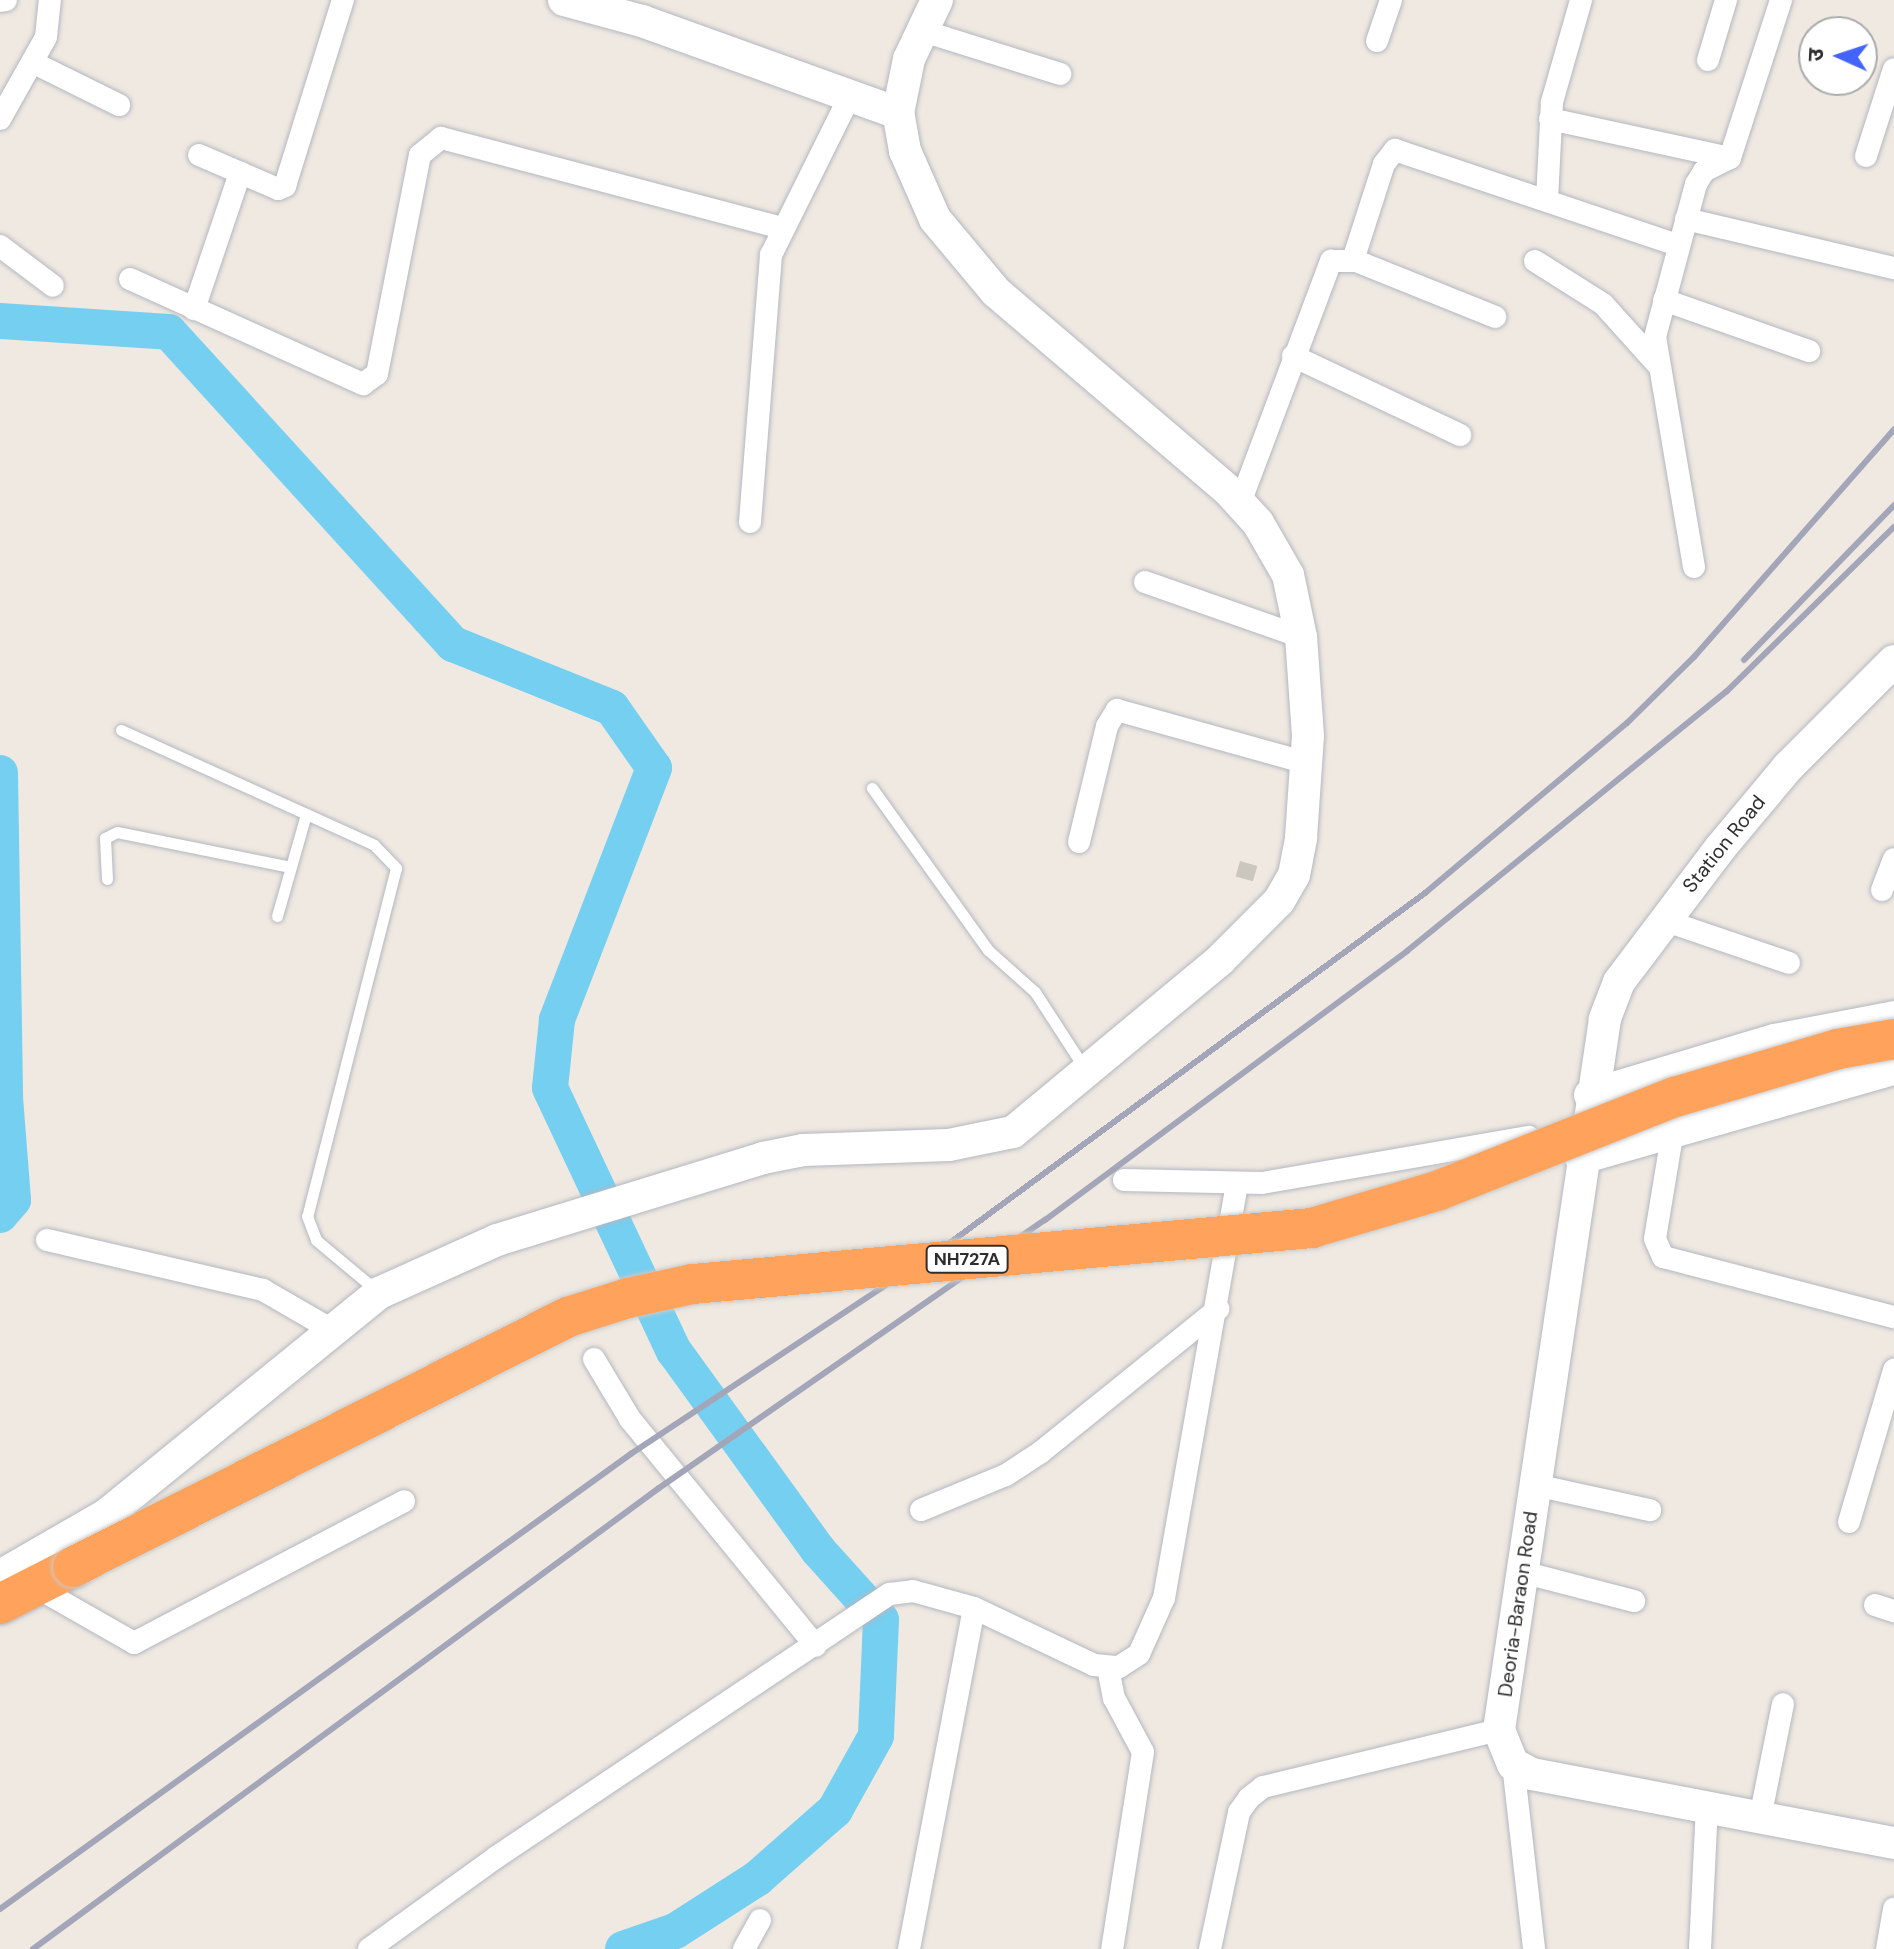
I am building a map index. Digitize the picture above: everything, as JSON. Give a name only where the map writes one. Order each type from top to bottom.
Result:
[{"type":"highway","name":"NH727A","points":[[0,1604],[18,1581],[73,1567],[568,1317],[628,1298],[693,1284],[1312,1228],[1437,1191],[1675,1097],[1838,1049],[1894,1039]]},
{"type":"street","points":[[0,119],[46,37],[50,0]]},
{"type":"street","points":[[199,155],[278,189],[285,186],[343,0]]},
{"type":"street","points":[[564,0],[642,21],[898,113]]},
{"type":"street","points":[[404,1501],[134,1643],[18,1581],[106,1515],[379,1293],[497,1240],[673,1182],[803,1150],[985,1140],[1013,1132],[1254,930],[1279,901],[1294,875],[1307,763],[1308,693],[1301,637],[1288,575],[1240,503],[965,260],[918,187],[898,113],[920,30],[937,0]]},
{"type":"street","points":[[1377,41],[1391,0]]},
{"type":"street","points":[[1547,200],[1550,119],[1581,0]]},
{"type":"street","points":[[1708,60],[1726,0]]},
{"type":"street","points":[[1694,567],[1657,364],[1655,337],[1699,175],[1730,158],[1781,0]]},
{"type":"street","points":[[920,30],[1060,74]]},
{"type":"street","points":[[34,63],[119,105]]},
{"type":"street","points":[[1866,156],[1894,69]]},
{"type":"street","points":[[750,522],[765,287],[781,228],[850,96]]},
{"type":"street","points":[[1550,119],[1730,158]]},
{"type":"street","points":[[130,279],[351,380],[370,382],[377,374],[420,155],[441,138],[781,228]]},
{"type":"street","points":[[1353,260],[1384,164],[1395,150],[1678,245]]},
{"type":"street","points":[[194,309],[240,173]]},
{"type":"street","points":[[1686,219],[1894,268]]},
{"type":"street","points":[[0,246],[53,286]]},
{"type":"street","points":[[1240,503],[1324,269],[1331,261],[1353,260],[1495,317]]},
{"type":"street","points":[[1535,261],[1603,304],[1657,364]]},
{"type":"street","points":[[1664,300],[1809,351]]},
{"type":"street","points":[[1293,356],[1460,435]]},
{"type":"street","points":[[1145,582],[1301,637]]},
{"type":"street","name":"Station Road","points":[[1596,1055],[1619,982],[1663,920],[1788,767],[1894,661]]},
{"type":"street","points":[[1079,842],[1107,726],[1117,710],[1307,763]]},
{"type":"street","points":[[1882,890],[1894,859]]},
{"type":"street","points":[[1663,920],[1789,963]]},
{"type":"street","points":[[1124,1180],[1237,1185],[1489,1147],[1589,1106],[1775,1040],[1894,1017]]},
{"type":"street","name":"Deoria-Baraon Road","points":[[1499,1730],[1596,1055]]},
{"type":"street","points":[[1581,1158],[1894,1069]]},
{"type":"street","points":[[1673,1130],[1655,1239],[1663,1257],[1894,1317]]},
{"type":"street","points":[[369,1949],[495,1858],[877,1603],[913,1591],[974,1608],[1108,1668],[1139,1654],[1164,1598],[1218,1309],[1237,1185]]},
{"type":"street","points":[[47,1240],[263,1290],[332,1330]]},
{"type":"street","points":[[921,1510],[1006,1475],[1041,1452],[1218,1309]]},
{"type":"street","points":[[594,1359],[630,1419],[822,1642]]},
{"type":"street","points":[[1849,1522],[1894,1370]]},
{"type":"street","points":[[1535,1485],[1650,1510]]},
{"type":"street","points":[[1522,1572],[1634,1601]]},
{"type":"street","points":[[909,1949],[974,1608]]},
{"type":"street","points":[[1108,1668],[1114,1698],[1143,1752],[1112,1949]]},
{"type":"street","points":[[1760,1818],[1783,1704]]},
{"type":"street","points":[[1210,1949],[1239,1812],[1249,1798],[1263,1787],[1499,1730],[1513,1764],[1534,1949]]},
{"type":"street","points":[[1513,1764],[1532,1774],[1894,1843]]},
{"type":"street","points":[[1700,1949],[1707,1808]]},
{"type":"street","points":[[1887,1949],[1894,1909]]},
{"type":"street","points":[[744,1949],[760,1920]]},
{"type":"lane","points":[[121,730],[374,845],[396,868],[307,1216],[316,1240],[379,1293]]},
{"type":"lane","points":[[872,788],[988,950],[1035,992],[1087,1073]]},
{"type":"lane","points":[[277,916],[306,814]]},
{"type":"lane","points":[[107,879],[105,838],[117,832],[291,867]]},
{"type":"building","points":[[1240,861],[1257,866],[1253,881],[1236,876]]},
{"type":"waterway","points":[[0,321],[169,332],[453,644],[612,708],[654,768],[557,1020],[550,1088],[674,1351],[818,1550],[881,1620],[876,1736],[835,1810],[758,1878],[675,1931],[623,1949]]},
{"type":"waterway","points":[[0,773],[5,1098],[13,1200],[0,1215]]},
{"type":"railway","points":[[0,1909],[632,1453],[951,1242],[1425,893],[1627,723],[1694,657],[1894,429]]},
{"type":"railway","points":[[1744,660],[1894,505]]},
{"type":"railway","points":[[33,1949],[659,1488],[1045,1220],[1407,951],[1727,691],[1894,527]]}]
